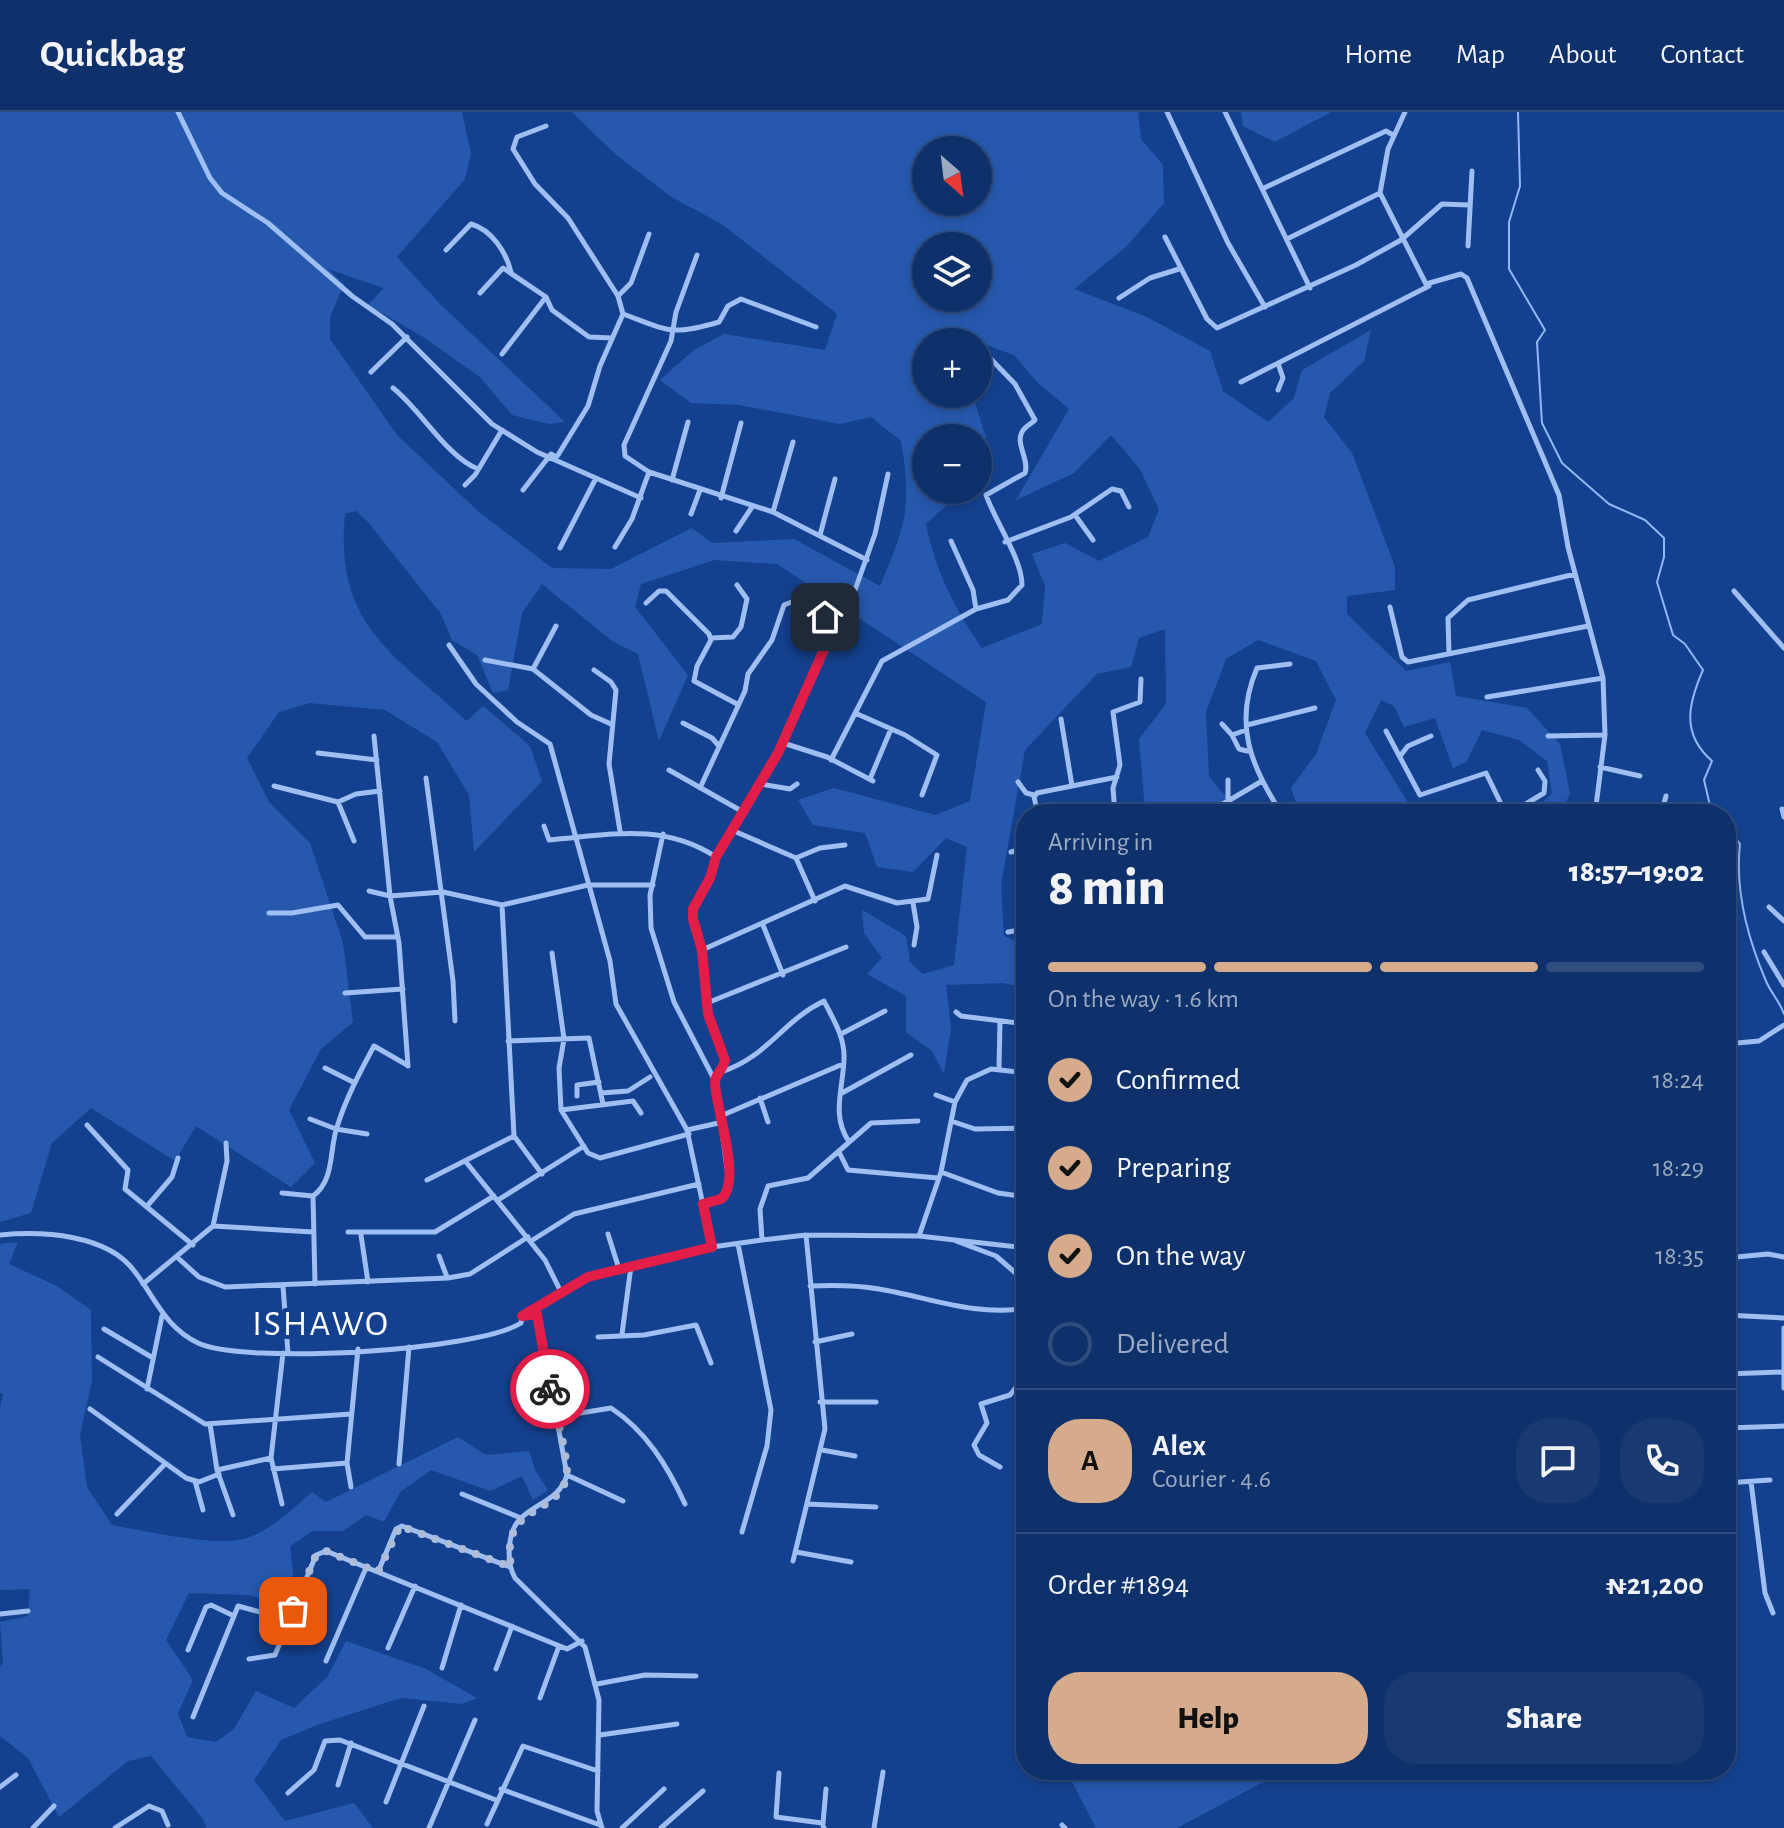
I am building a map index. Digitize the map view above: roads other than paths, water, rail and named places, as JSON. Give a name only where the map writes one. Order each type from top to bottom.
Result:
[{"type":"street","points":[[178,112],[206,170],[222,193],[268,223],[352,296],[407,337],[483,417],[548,456],[595,480],[641,498]]},
{"type":"street","points":[[1167,112],[1228,243],[1265,308]]},
{"type":"street","points":[[1225,112],[1310,288]]},
{"type":"street","points":[[1405,112],[1393,135],[1380,193],[1401,240],[1426,284],[1430,285]]},
{"type":"street","points":[[523,490],[548,456],[558,455],[588,406],[610,340],[623,314],[618,296],[568,218],[535,184],[513,149],[517,137],[546,126]]},
{"type":"street","points":[[1264,188],[1386,131],[1393,135]]},
{"type":"street","points":[[1468,246],[1472,171]]},
{"type":"street","points":[[1287,239],[1380,193]]},
{"type":"street","points":[[1165,237],[1214,328],[1310,288],[1401,240],[1442,204],[1469,205]]},
{"type":"street","points":[[446,250],[471,224],[480,227],[506,254],[512,273]]},
{"type":"street","points":[[618,296],[631,283],[649,234]]},
{"type":"street","points":[[697,255],[676,312],[673,332],[624,445],[628,460],[649,472],[721,498],[773,512],[867,560]]},
{"type":"street","points":[[480,293],[499,269],[512,273],[546,297],[552,310],[571,325],[589,337],[610,340]]},
{"type":"street","points":[[1119,298],[1150,278],[1180,269]]},
{"type":"street","points":[[1241,382],[1430,285],[1461,274],[1467,278],[1557,488],[1575,574],[1603,678],[1605,735],[1596,804]]},
{"type":"street","points":[[502,354],[546,297]]},
{"type":"street","points":[[623,314],[673,332],[719,322],[728,306],[737,299],[816,327]]},
{"type":"street","points":[[371,372],[407,337]]},
{"type":"street","points":[[831,760],[882,661],[976,609],[1008,600],[1022,585],[1019,563],[1005,542],[986,495],[1025,473],[1028,463],[1020,443],[1023,430],[1035,420],[1015,384],[992,360]]},
{"type":"street","points":[[1278,363],[1283,378],[1278,390]]},
{"type":"street","points":[[393,388],[409,399],[450,447],[478,469]]},
{"type":"street","points":[[672,480],[688,422]]},
{"type":"street","points":[[721,498],[741,423]]},
{"type":"street","points":[[465,485],[502,430]]},
{"type":"street","points":[[773,512],[793,442]]},
{"type":"street","points":[[615,547],[641,498],[649,472]]},
{"type":"street","points":[[715,1080],[725,1060],[707,1003],[702,950],[694,929],[693,909],[710,878],[716,857],[745,813],[783,743],[867,560],[888,474]]},
{"type":"street","points":[[820,535],[835,479]]},
{"type":"street","points":[[560,548],[595,480]]},
{"type":"street","points":[[1005,542],[1075,515],[1112,489],[1121,491],[1129,507]]},
{"type":"street","points":[[691,514],[700,490]]},
{"type":"street","points":[[736,531],[752,507]]},
{"type":"street","points":[[1075,515],[1093,540]]},
{"type":"street","points":[[951,541],[973,590],[976,609]]},
{"type":"street","points":[[1449,654],[1448,618],[1463,603],[1575,574]]},
{"type":"street","points":[[646,603],[659,591],[666,591],[711,638],[733,637],[741,627],[747,599],[737,585]]},
{"type":"street","points":[[1734,591],[1784,648]]},
{"type":"street","points":[[700,788],[746,687],[748,674],[772,640],[784,605],[802,598],[835,625]]},
{"type":"street","points":[[1390,607],[1405,661],[1588,626]]},
{"type":"street","points":[[533,669],[556,626]]},
{"type":"street","points":[[711,638],[697,666],[694,681],[736,704]]},
{"type":"street","points":[[449,645],[476,684],[517,722],[550,744],[610,961],[618,1010],[688,1132],[712,1247]]},
{"type":"street","points":[[485,660],[533,669],[591,715],[611,724]]},
{"type":"street","points":[[1276,804],[1247,751],[1246,731],[1257,668],[1290,664]]},
{"type":"street","points":[[594,670],[615,687],[609,764],[620,831]]},
{"type":"street","points":[[1487,697],[1603,678]]},
{"type":"street","points":[[1114,804],[1113,788],[1120,765],[1113,712],[1140,702],[1141,679]]},
{"type":"street","points":[[1232,735],[1315,708]]},
{"type":"street","points":[[855,713],[891,729],[938,757],[922,795]]},
{"type":"street","points":[[1061,719],[1072,786]]},
{"type":"street","points":[[683,723],[712,738],[719,746]]},
{"type":"street","points":[[1222,724],[1239,749],[1247,751]]},
{"type":"street","points":[[783,743],[831,760],[872,780],[891,729]]},
{"type":"street","points":[[1386,731],[1422,797],[1488,774],[1503,804]]},
{"type":"street","points":[[1548,736],[1605,735]]},
{"type":"street","points":[[282,1193],[313,1196],[325,1186],[336,1129],[374,1046],[408,1066],[398,937],[390,896],[374,736]]},
{"type":"street","points":[[1398,753],[1431,736]]},
{"type":"street","points":[[318,753],[377,760]]},
{"type":"street","points":[[1600,767],[1640,776]]},
{"type":"street","points":[[669,770],[745,813]]},
{"type":"street","points":[[1525,804],[1544,793],[1545,781],[1538,770]]},
{"type":"street","points":[[1018,782],[1026,793],[1034,795],[1118,777]]},
{"type":"street","points":[[426,778],[443,892],[455,1021]]},
{"type":"street","points":[[1228,780],[1228,803]]},
{"type":"street","points":[[1228,803],[1262,781]]},
{"type":"street","points":[[761,784],[790,789],[797,784]]},
{"type":"street","points":[[274,786],[338,802],[356,794],[380,791]]},
{"type":"street","points":[[1034,795],[1036,804]]},
{"type":"street","points":[[1664,804],[1666,796]]},
{"type":"street","points":[[338,802],[354,841]]},
{"type":"street","points":[[1782,809],[1784,817]]},
{"type":"street","points":[[544,826],[549,840],[620,831],[663,834],[690,842],[716,857]]},
{"type":"street","points":[[734,831],[796,858],[815,901]]},
{"type":"street","points":[[663,834],[649,903],[651,928],[672,996],[715,1080],[723,1119],[729,1183],[721,1199],[703,1204]]},
{"type":"street","points":[[796,858],[820,848],[845,845]]},
{"type":"street","points":[[1011,852],[1016,851]]},
{"type":"street","points":[[702,950],[849,886],[897,903],[913,903],[930,897],[937,855]]},
{"type":"street","points":[[369,891],[390,896],[443,892],[502,905],[588,885],[653,885]]},
{"type":"street","points":[[913,903],[917,927],[914,945]]},
{"type":"street","points":[[269,913],[338,905],[365,937],[398,937]]},
{"type":"street","points":[[502,905],[514,1136],[542,1174]]},
{"type":"street","points":[[1769,907],[1784,921]]},
{"type":"street","points":[[763,925],[783,975]]},
{"type":"street","points":[[1008,932],[1016,931]]},
{"type":"street","points":[[707,1003],[783,975],[846,947]]},
{"type":"street","points":[[1764,952],[1784,985]]},
{"type":"street","points":[[552,953],[564,1039],[558,1087],[561,1110],[588,1153],[600,1158],[723,1119],[760,1098],[843,1064]]},
{"type":"street","points":[[345,993],[403,989]]},
{"type":"street","points":[[720,1072],[754,1057],[801,1011],[824,1001],[841,1034],[842,1093],[838,1119],[849,1142]]},
{"type":"street","points":[[841,1034],[885,1011]]},
{"type":"street","points":[[956,1012],[1016,1023]]},
{"type":"street","points":[[999,1068],[1000,1021]]},
{"type":"street","points":[[1736,1043],[1759,1041],[1784,1025]]},
{"type":"street","points":[[508,1041],[589,1038],[603,1104]]},
{"type":"street","points":[[842,1093],[911,1055]]},
{"type":"street","points":[[325,1068],[355,1083]]},
{"type":"street","points":[[919,1236],[939,1175],[955,1102],[973,1075],[999,1068],[1016,1071]]},
{"type":"street","points":[[601,1093],[628,1091],[650,1077]]},
{"type":"street","points":[[577,1096],[577,1085],[599,1082]]},
{"type":"street","points":[[936,1095],[955,1102]]},
{"type":"street","points":[[760,1098],[768,1122]]},
{"type":"street","points":[[561,1110],[636,1102],[641,1113]]},
{"type":"street","points":[[310,1119],[336,1129],[367,1134]]},
{"type":"street","points":[[762,1240],[760,1209],[767,1188],[803,1180],[839,1152],[854,1134],[871,1123],[918,1121]]},
{"type":"street","points":[[951,1121],[985,1130],[1016,1128]]},
{"type":"street","points":[[87,1125],[128,1170],[125,1189],[193,1245]]},
{"type":"street","points":[[427,1180],[514,1136]]},
{"type":"street","points":[[143,1284],[213,1226],[227,1161],[226,1143]]},
{"type":"street","points":[[348,1232],[435,1232],[542,1174],[584,1146]]},
{"type":"street","points":[[839,1152],[848,1170],[939,1175],[1016,1195]]},
{"type":"street","points":[[148,1205],[172,1177],[178,1158]]},
{"type":"street","points":[[466,1162],[530,1239],[562,1294]]},
{"type":"street","points":[[178,1258],[214,1285],[283,1286],[448,1278],[470,1274],[574,1214],[699,1184]]},
{"type":"street","points":[[313,1196],[315,1284]]},
{"type":"street","points":[[213,1226],[313,1232]]},
{"type":"street","points":[[0,1235],[43,1234],[107,1249],[127,1262],[162,1315],[202,1345],[229,1352],[285,1353],[409,1347],[487,1337],[513,1328],[521,1323],[522,1316]]},
{"type":"street","points":[[608,1234],[619,1269]]},
{"type":"street","points":[[361,1235],[368,1282]]},
{"type":"street","points":[[793,1561],[825,1429],[806,1235]]},
{"type":"street","points":[[522,1316],[588,1277],[712,1247],[806,1235],[948,1237],[1016,1247]]},
{"type":"street","points":[[948,1237],[996,1256],[1016,1273]]},
{"type":"street","points":[[738,1244],[763,1383],[771,1410],[767,1446],[742,1532]]},
{"type":"street","points":[[1736,1257],[1768,1254],[1784,1257]]},
{"type":"street","points":[[439,1256],[448,1278]]},
{"type":"street","points":[[622,1334],[631,1266]]},
{"type":"street","points":[[810,1286],[852,1285],[968,1308],[1016,1309]]},
{"type":"street","points":[[282,1504],[271,1458],[285,1353],[283,1286]]},
{"type":"street","points":[[147,1389],[162,1315]]},
{"type":"street","points":[[522,1316],[538,1317],[567,1475],[559,1491],[521,1518],[512,1538],[511,1567],[522,1586],[582,1641],[597,1684],[600,1735],[597,1811],[602,1826]]},
{"type":"street","points":[[1736,1316],[1784,1318]]},
{"type":"street","points":[[598,1337],[644,1335],[696,1325],[711,1363]]},
{"type":"street","points":[[1784,1328],[1784,1388]]},
{"type":"street","points":[[104,1329],[153,1358]]},
{"type":"street","points":[[815,1342],[852,1334]]},
{"type":"street","points":[[399,1464],[409,1347]]},
{"type":"street","points":[[351,1487],[347,1463],[358,1349]]},
{"type":"street","points":[[98,1357],[210,1424],[351,1414]]},
{"type":"street","points":[[1736,1374],[1783,1372]]},
{"type":"street","points":[[1000,1467],[979,1455],[974,1445],[987,1423],[981,1404],[1010,1395],[1016,1388]]},
{"type":"street","points":[[820,1402],[876,1402]]},
{"type":"street","points":[[556,1417],[608,1407],[628,1419],[652,1445],[685,1504]]},
{"type":"street","points":[[90,1409],[164,1465],[195,1481],[203,1510]]},
{"type":"street","points":[[210,1424],[218,1472],[233,1515]]},
{"type":"street","points":[[1736,1428],[1784,1426]]},
{"type":"street","points":[[822,1450],[855,1456]]},
{"type":"street","points":[[195,1481],[271,1458]]},
{"type":"street","points":[[272,1469],[347,1463]]},
{"type":"street","points":[[117,1514],[164,1465]]},
{"type":"street","points":[[567,1475],[623,1501]]},
{"type":"street","points":[[1736,1483],[1770,1480]]},
{"type":"street","points":[[1751,1482],[1765,1593],[1773,1613]]},
{"type":"street","points":[[462,1494],[521,1518]]},
{"type":"street","points":[[807,1504],[876,1507]]},
{"type":"street","points":[[378,1572],[396,1529],[402,1526],[511,1567]]},
{"type":"street","points":[[249,1659],[275,1655],[316,1555],[326,1551],[567,1649],[582,1641]]},
{"type":"street","points":[[796,1552],[851,1562]]},
{"type":"street","points":[[326,1661],[366,1568]]},
{"type":"street","points":[[388,1648],[415,1586]]},
{"type":"street","points":[[188,1650],[206,1607],[211,1605],[234,1616]]},
{"type":"street","points":[[193,1717],[240,1605],[289,1620]]},
{"type":"street","points":[[442,1668],[461,1605]]},
{"type":"street","points":[[0,1614],[28,1611]]},
{"type":"street","points":[[496,1669],[512,1626]]},
{"type":"street","points":[[540,1698],[559,1646]]},
{"type":"street","points":[[597,1684],[645,1675],[696,1676]]},
{"type":"street","points":[[386,1802],[424,1706]]},
{"type":"street","points":[[429,1828],[475,1720]]},
{"type":"street","points":[[600,1735],[677,1724]]},
{"type":"street","points":[[288,1793],[314,1770],[325,1741],[351,1743],[496,1800]]},
{"type":"street","points":[[338,1785],[351,1743]]},
{"type":"street","points":[[487,1824],[519,1748],[526,1745],[598,1771]]},
{"type":"street","points":[[874,1828],[883,1772]]},
{"type":"street","points":[[779,1773],[776,1817],[823,1826],[826,1789]]},
{"type":"street","points":[[0,1787],[16,1775]]},
{"type":"street","points":[[501,1789],[602,1826]]},
{"type":"street","points":[[622,1828],[664,1789]]},
{"type":"street","points":[[661,1828],[703,1791]]},
{"type":"street","points":[[33,1828],[54,1806]]},
{"type":"street","points":[[115,1828],[136,1811],[149,1806],[162,1811],[168,1825]]},
{"type":"waterway","points":[[1518,112],[1520,186],[1509,222],[1509,269],[1545,330],[1537,342],[1542,423],[1562,463],[1609,504],[1645,520],[1664,538],[1664,557],[1657,582],[1673,635],[1685,644],[1703,670],[1690,718],[1695,740],[1712,761],[1704,780],[1710,804]]},
{"type":"waterway","points":[[1736,839],[1740,844],[1739,878],[1744,914],[1766,981],[1784,1014]]},
{"type":"district","name":"ISHAWO","points":[[321,1324]]}]
